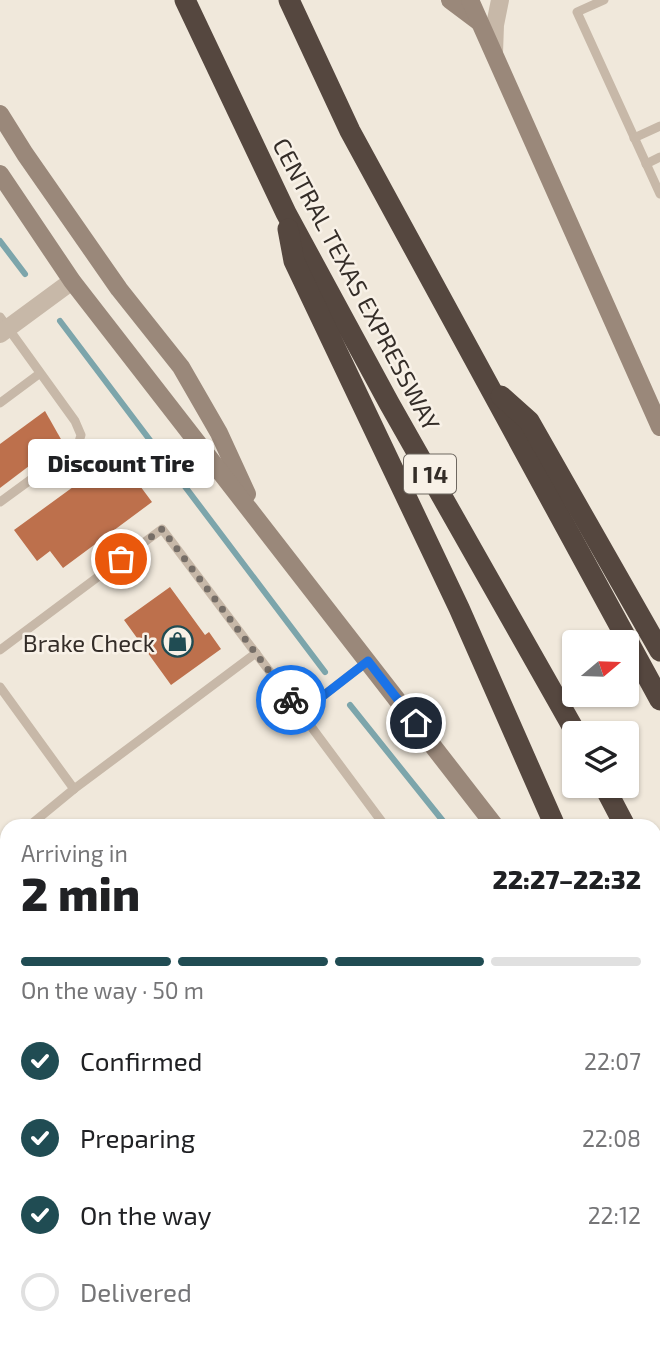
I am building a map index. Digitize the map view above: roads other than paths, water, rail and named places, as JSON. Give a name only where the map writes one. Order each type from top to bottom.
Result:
[{"type":"highway","name":"CENTRAL TEXAS EXPRESSWAY","points":[[185,0],[285,213],[569,721]]},
{"type":"highway","points":[[289,0],[350,131],[660,701]]},
{"type":"highway","points":[[285,213],[294,261],[459,608],[552,819]]},
{"type":"highway","points":[[488,384],[529,421],[660,651]]},
{"type":"highway","points":[[610,798],[621,819]]},
{"type":"main road","points":[[450,0],[481,23]]},
{"type":"main road","points":[[470,0],[660,427]]},
{"type":"main road","points":[[0,114],[24,154],[119,289],[181,368],[219,433],[259,520]]},
{"type":"main road","points":[[0,174],[72,281],[490,819]]},
{"type":"street","points":[[494,54],[495,25],[500,0]]},
{"type":"street","points":[[3,326],[72,281]]},
{"type":"lane","points":[[604,0],[577,12],[660,194]]},
{"type":"lane","points":[[634,138],[660,126]]},
{"type":"lane","points":[[646,164],[660,158]]},
{"type":"lane","points":[[0,502],[78,445],[81,435],[75,421],[3,326]]},
{"type":"lane","points":[[0,403],[39,374]]},
{"type":"lane","points":[[0,650],[162,529],[378,819]]},
{"type":"lane","points":[[38,819],[256,653]]},
{"type":"lane","points":[[301,713],[368,661]]},
{"type":"lane","points":[[0,687],[74,789]]},
{"type":"waterway","points":[[0,241],[25,274]]},
{"type":"waterway","points":[[60,321],[325,672]]},
{"type":"waterway","points":[[350,705],[441,819]]},
{"type":"place","name":"Discount Tire","points":[[121,559]]},
{"type":"place","name":"Brake Check","points":[[178,642]]}]
